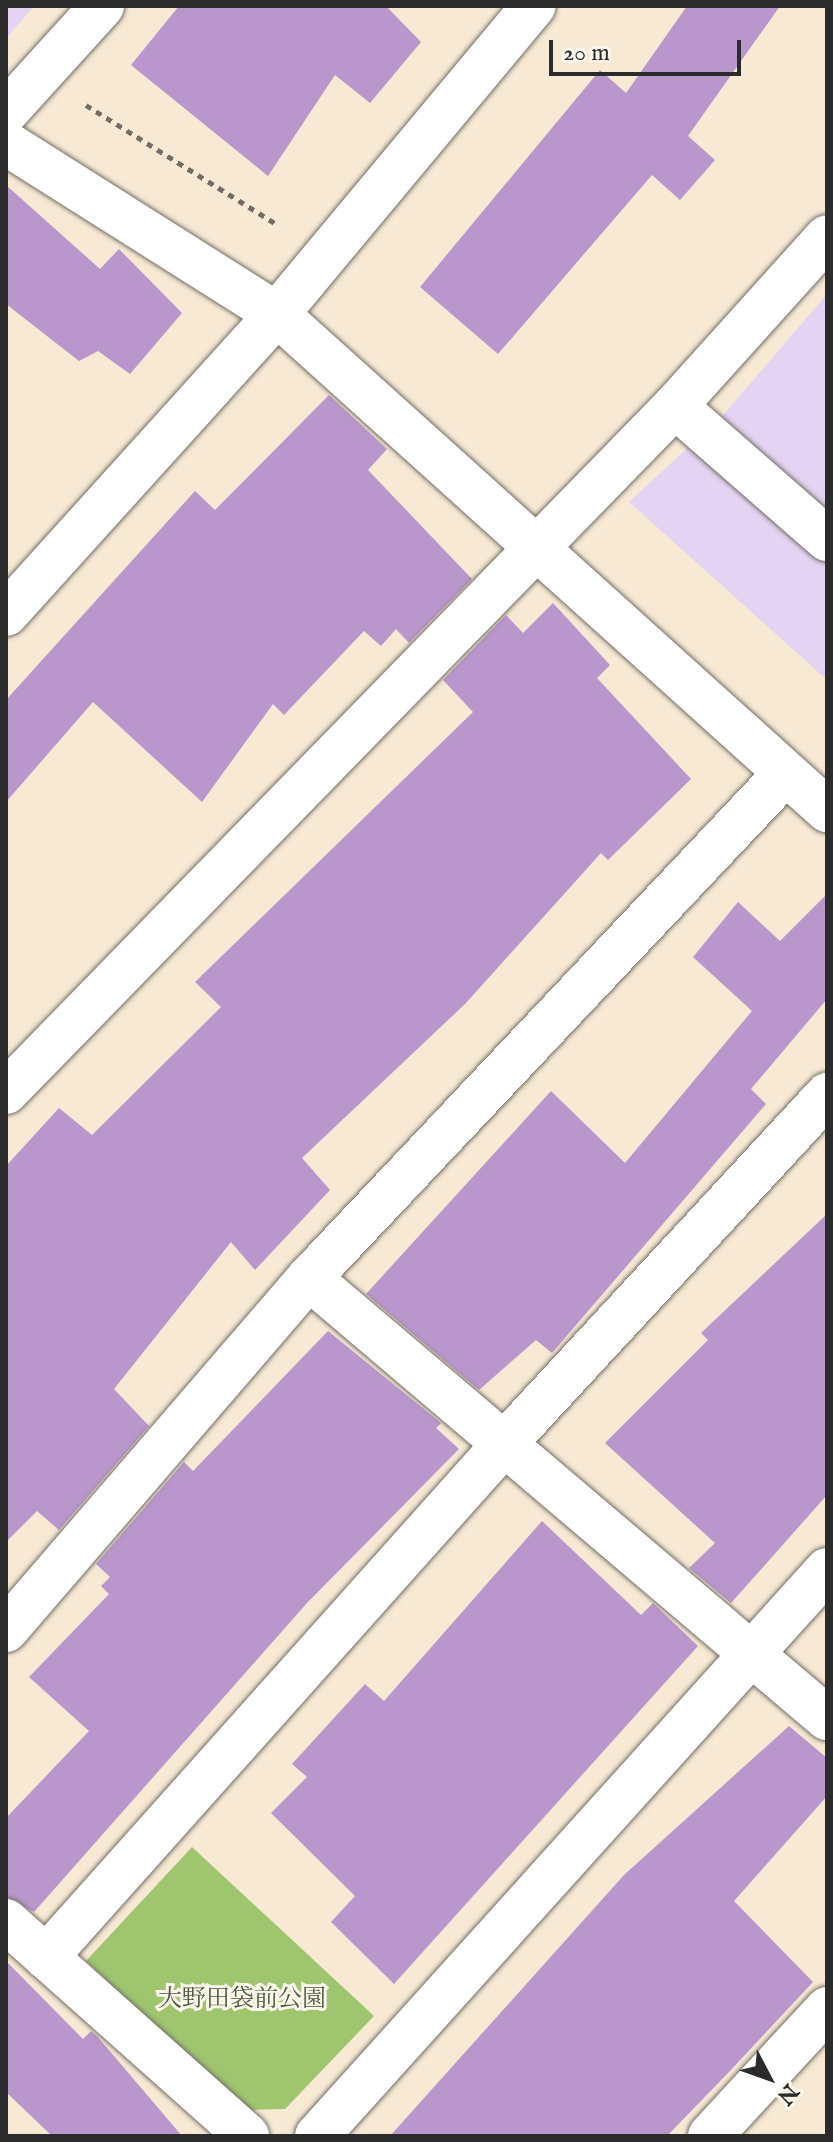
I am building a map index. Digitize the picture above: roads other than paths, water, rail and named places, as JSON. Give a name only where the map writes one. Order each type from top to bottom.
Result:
[{"type":"street","points":[[6,112],[102,6]]},
{"type":"street","points":[[6,614],[327,257],[534,6]]},
{"type":"street","points":[[6,143],[277,314],[827,810]]},
{"type":"street","points":[[6,1092],[535,544],[675,406],[827,237]]},
{"type":"street","points":[[675,406],[827,539]]},
{"type":"street","points":[[6,1630],[309,1278],[785,774]]},
{"type":"street","points":[[46,1957],[504,1444],[827,1095]]},
{"type":"street","points":[[309,1278],[754,1652],[827,1718]]},
{"type":"street","points":[[317,2136],[827,1570]]},
{"type":"street","points":[[6,1921],[247,2136]]},
{"type":"street","points":[[710,2136],[827,2009]]},
{"type":"park label","name":"大野田袋前公園","points":[[242,2000]]}]
